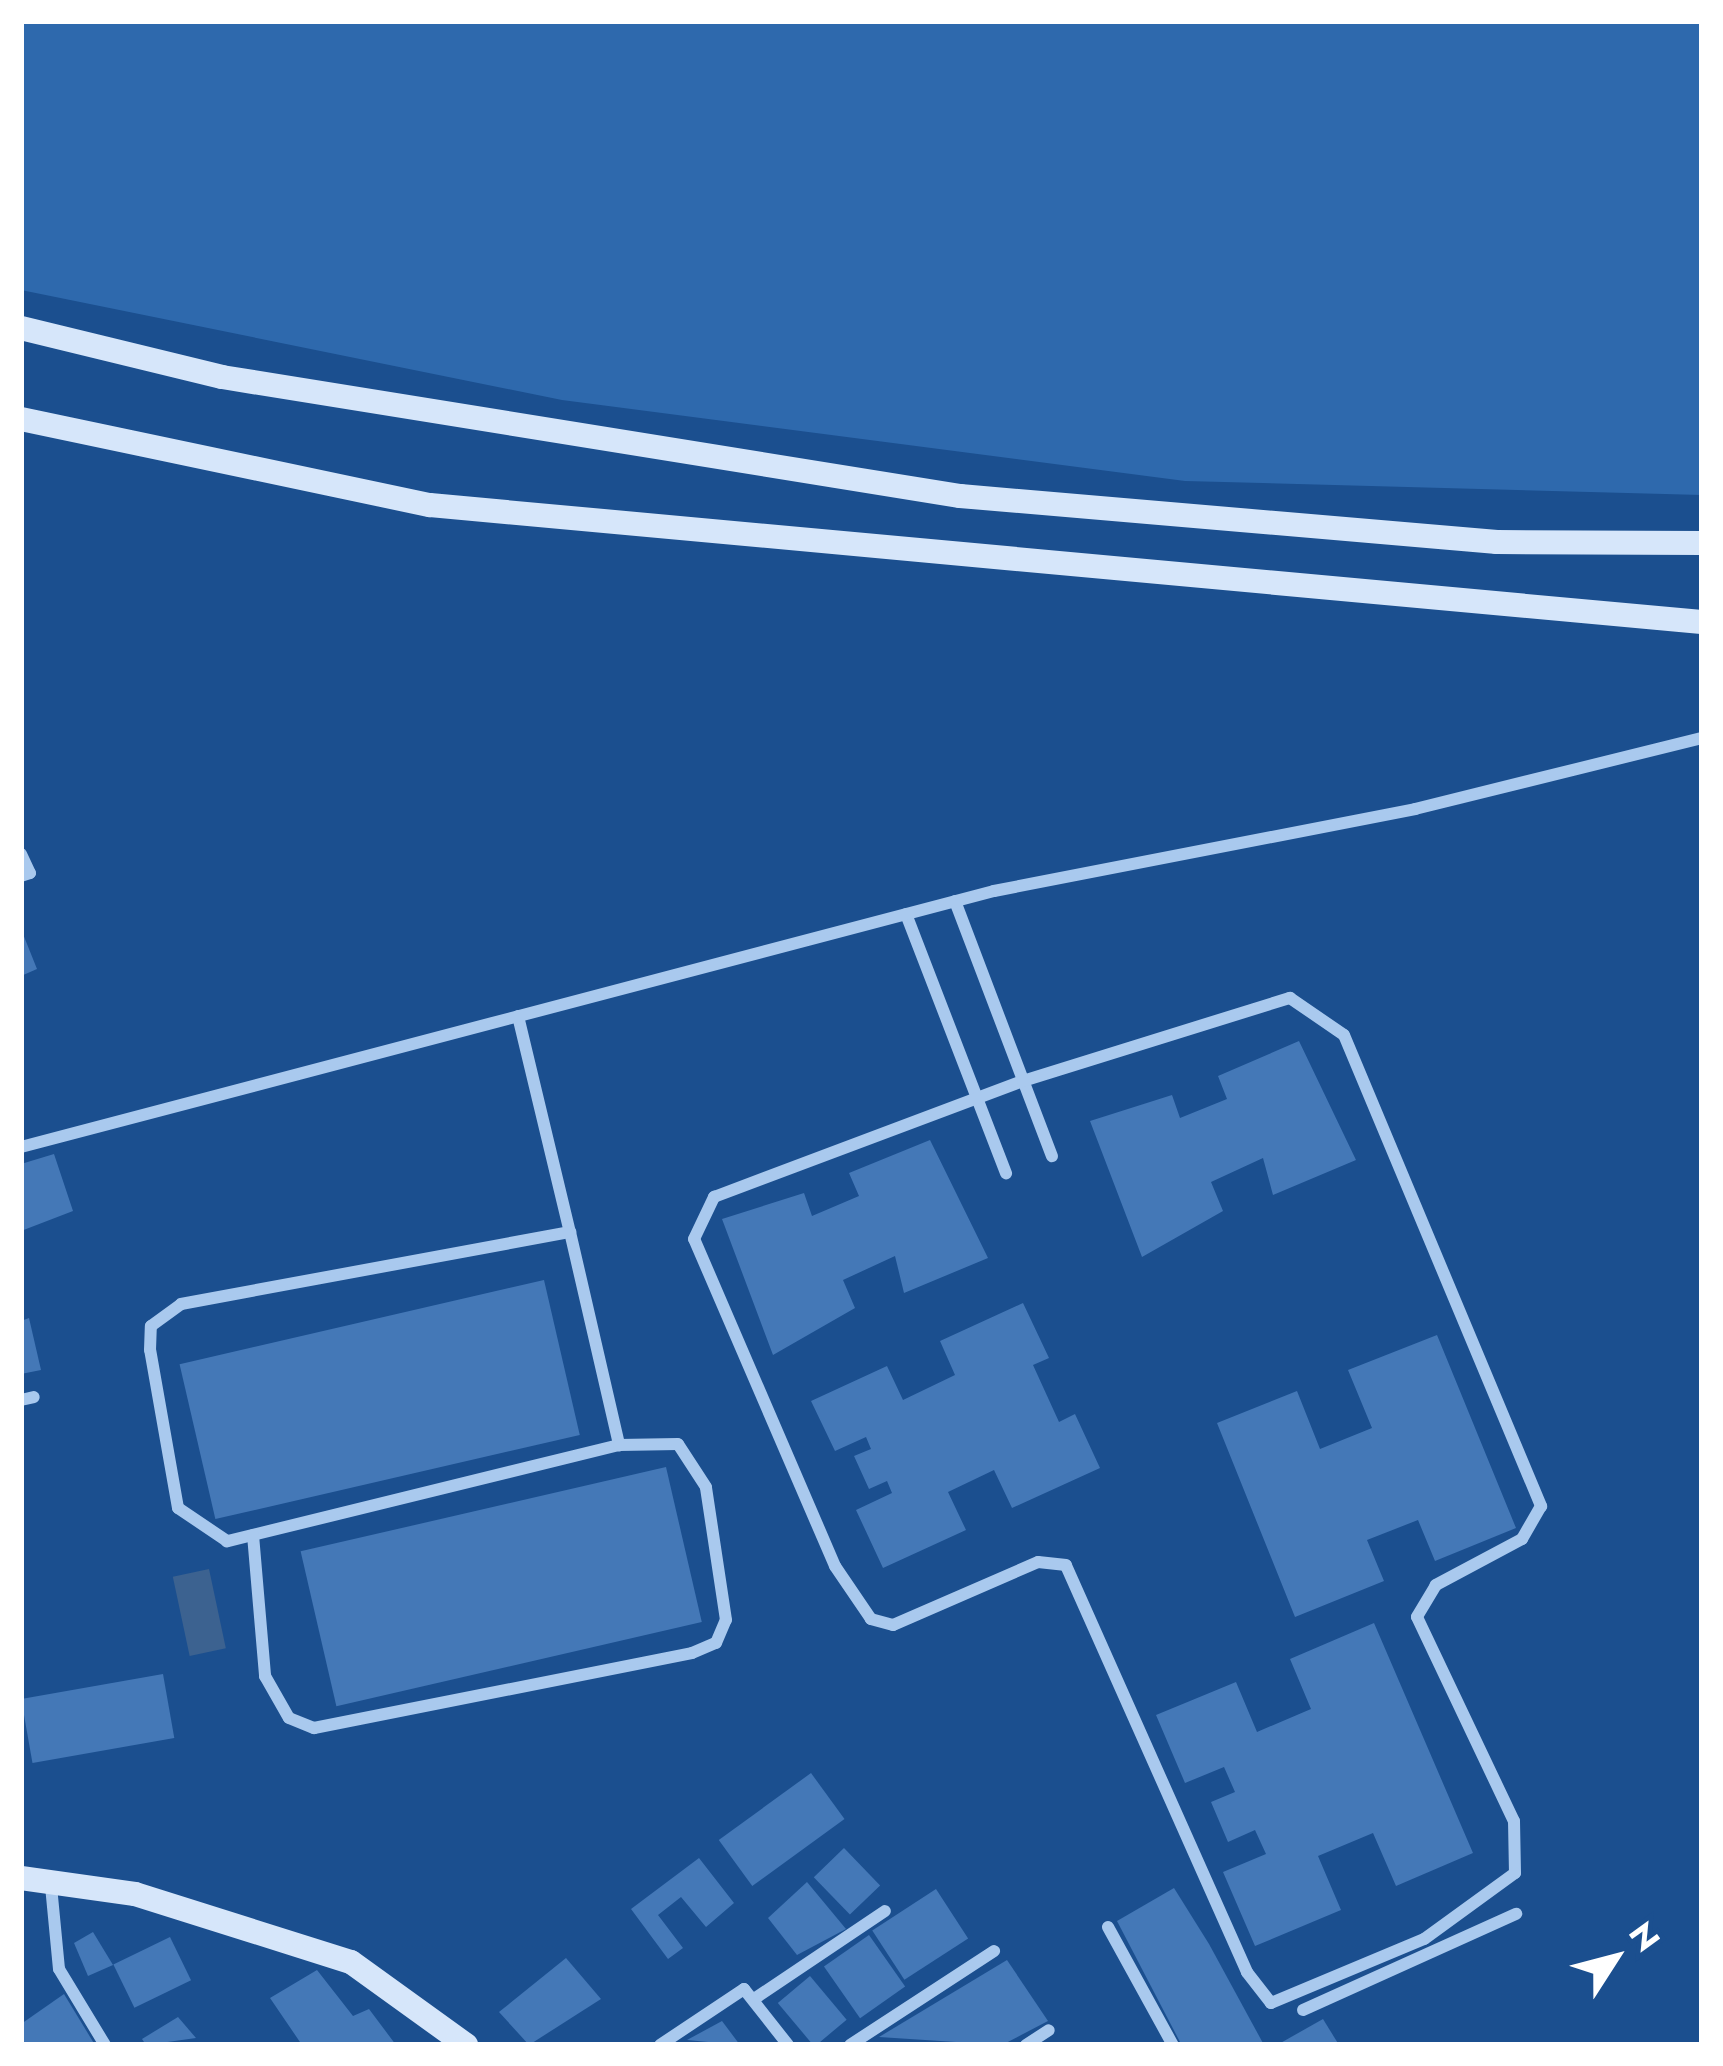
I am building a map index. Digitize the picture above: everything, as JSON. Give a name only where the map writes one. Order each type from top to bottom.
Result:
[{"type":"street","points":[[21,328],[222,377],[959,496],[1497,542],[1702,543]]},
{"type":"street","points":[[21,419],[430,505],[1702,622]]},
{"type":"street","points":[[21,1147],[955,901],[1702,738]]},
{"type":"street","points":[[21,854],[30,873],[21,876]]},
{"type":"street","points":[[955,901],[1052,1156]]},
{"type":"street","points":[[906,914],[1006,1173]]},
{"type":"street","points":[[1303,999],[1344,1034],[1418,1191],[1541,1506],[1522,1539],[1420,1601],[1424,1640],[1522,1855],[1498,1889],[1424,1939],[1271,2003],[1181,1831],[1066,1565],[1038,1562],[893,1624],[872,1618],[835,1566],[695,1226],[714,1197],[976,1101],[1023,1081],[1303,999]]},
{"type":"street","points":[[518,1016],[619,1444]]},
{"type":"street","points":[[253,1535],[265,1676],[289,1718],[314,1728],[692,1653],[716,1643],[726,1620],[706,1487],[678,1444],[619,1444],[226,1541],[178,1508],[151,1326],[181,1304],[570,1232]]},
{"type":"street","points":[[21,1878],[52,1886],[135,1894],[351,1961],[463,2044]]},
{"type":"street","points":[[52,1886],[59,1969],[105,2045]]},
{"type":"street","points":[[660,2045],[726,1996],[757,1996],[885,1911]]},
{"type":"street","points":[[1303,2010],[1516,1914]]},
{"type":"street","points":[[1108,1927],[1173,2045]]},
{"type":"street","points":[[1424,1939],[1431,1952]]},
{"type":"street","points":[[850,2045],[994,1951]]},
{"type":"street","points":[[757,1996],[788,2045]]},
{"type":"street","points":[[1026,2045],[1049,2030]]},
{"type":"shaded area","points":[[21,21],[1702,21],[1702,495],[1185,481],[562,400],[21,290]]},
{"type":"shaded area","points":[[209,1569],[226,1648],[190,1656],[173,1577]]},
{"type":"building","points":[[21,929],[37,969],[21,976]]},
{"type":"building","points":[[1299,1041],[1356,1160],[1273,1195],[1263,1158],[1211,1182],[1223,1211],[1142,1257],[1090,1121],[1172,1095],[1180,1118],[1227,1099],[1218,1076]]},
{"type":"building","points":[[930,1140],[988,1258],[904,1293],[895,1256],[843,1280],[855,1308],[773,1355],[722,1219],[804,1193],[812,1216],[859,1196],[849,1173]]},
{"type":"building","points":[[54,1154],[73,1211],[21,1231],[21,1164]]},
{"type":"building","points":[[544,1280],[580,1435],[215,1519],[180,1364]]},
{"type":"building","points":[[1023,1303],[1049,1358],[1033,1365],[1059,1422],[1075,1414],[1100,1468],[1012,1508],[994,1470],[948,1492],[966,1530],[883,1568],[856,1510],[892,1493],[887,1481],[869,1489],[854,1456],[871,1449],[866,1437],[835,1451],[811,1401],[887,1366],[903,1400],[955,1375],[940,1341]]},
{"type":"building","points":[[29,1318],[41,1370],[21,1374],[21,1321]]},
{"type":"building","points":[[1437,1335],[1516,1528],[1435,1561],[1418,1520],[1367,1540],[1384,1581],[1295,1617],[1217,1423],[1297,1391],[1320,1449],[1372,1428],[1348,1370]]},
{"type":"building","points":[[666,1467],[702,1622],[336,1706],[301,1551]]},
{"type":"building","points":[[1374,1623],[1473,1853],[1396,1886],[1373,1833],[1318,1856],[1341,1910],[1255,1946],[1223,1872],[1266,1854],[1255,1830],[1228,1842],[1211,1802],[1235,1792],[1224,1767],[1185,1783],[1156,1715],[1236,1682],[1257,1732],[1311,1709],[1290,1659]]},
{"type":"building","points":[[163,1674],[174,1738],[32,1763],[21,1699]]},
{"type":"building","points":[[811,1773],[845,1819],[752,1886],[719,1840]]},
{"type":"building","points":[[844,1848],[880,1885],[850,1915],[814,1877]]},
{"type":"building","points":[[699,1858],[734,1903],[706,1927],[681,1897],[658,1915],[683,1948],[668,1959],[631,1909]]},
{"type":"building","points":[[807,1882],[846,1929],[797,1955],[768,1918]]},
{"type":"building","points":[[1174,1888],[1264,2045],[1180,2042],[1117,1921]]},
{"type":"building","points":[[936,1889],[968,1938],[904,1980],[872,1930]]},
{"type":"building","points":[[93,1932],[113,1965],[88,1976],[74,1943]]},
{"type":"building","points":[[869,1935],[905,1987],[860,2018],[824,1967]]},
{"type":"building","points":[[170,1937],[191,1980],[134,2008],[113,1965]]},
{"type":"building","points":[[566,1958],[601,1999],[529,2045],[499,2012]]},
{"type":"building","points":[[1007,1960],[1048,2021],[1002,2045],[879,2037]]},
{"type":"building","points":[[317,1970],[353,2016],[369,2009],[396,2045],[302,2045],[270,1998]]},
{"type":"building","points":[[810,1976],[847,2020],[813,2045],[778,2003]]},
{"type":"building","points":[[64,1994],[95,2045],[24,2045],[21,2024]]},
{"type":"building","points":[[178,2017],[196,2038],[146,2045],[142,2039]]},
{"type":"building","points":[[1323,2019],[1339,2045],[1277,2045]]},
{"type":"building","points":[[722,2021],[740,2045],[687,2040]]}]
